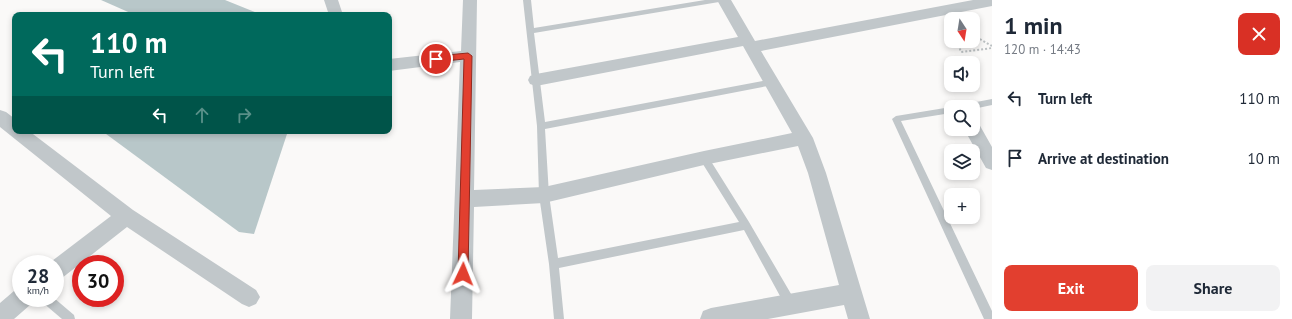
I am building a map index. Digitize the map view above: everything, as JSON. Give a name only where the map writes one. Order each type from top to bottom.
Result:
[{"type":"street","points":[[331,0],[335,12]]},
{"type":"street","points":[[461,319],[470,0]]},
{"type":"street","points":[[724,0],[773,82],[804,138],[817,173],[859,319]]},
{"type":"street","points":[[536,80],[992,1]]},
{"type":"street","points":[[392,65],[468,56]]},
{"type":"street","points":[[0,117],[12,127]]},
{"type":"street","points":[[22,134],[126,216],[249,297]]},
{"type":"street","points":[[977,136],[992,163]]},
{"type":"street","points":[[465,199],[544,195],[704,158],[804,138]]},
{"type":"street","points":[[64,264],[126,216]]},
{"type":"street","points":[[711,319],[852,293]]},
{"type":"street","points":[[0,317],[12,307]]},
{"type":"lane","points":[[527,0],[541,126],[544,195],[554,264],[559,319]]},
{"type":"lane","points":[[531,31],[719,0]]},
{"type":"lane","points":[[541,126],[773,82]]},
{"type":"lane","points":[[980,104],[992,102]]},
{"type":"lane","points":[[944,111],[896,119],[990,319]]},
{"type":"lane","points":[[704,158],[746,225],[790,304]]},
{"type":"lane","points":[[554,264],[746,225]]},
{"type":"lane","points":[[56,307],[70,319]]},
{"type":"path","points":[[980,39],[992,47]]},
{"type":"path","points":[[960,48],[961,52],[992,47]]},
{"type":"shaded area","points":[[101,0],[225,0],[255,12],[128,12]]},
{"type":"shaded area","points":[[106,134],[287,134],[254,234],[239,232]]},
{"type":"route","points":[[436,59],[468,56],[463,274]]}]
